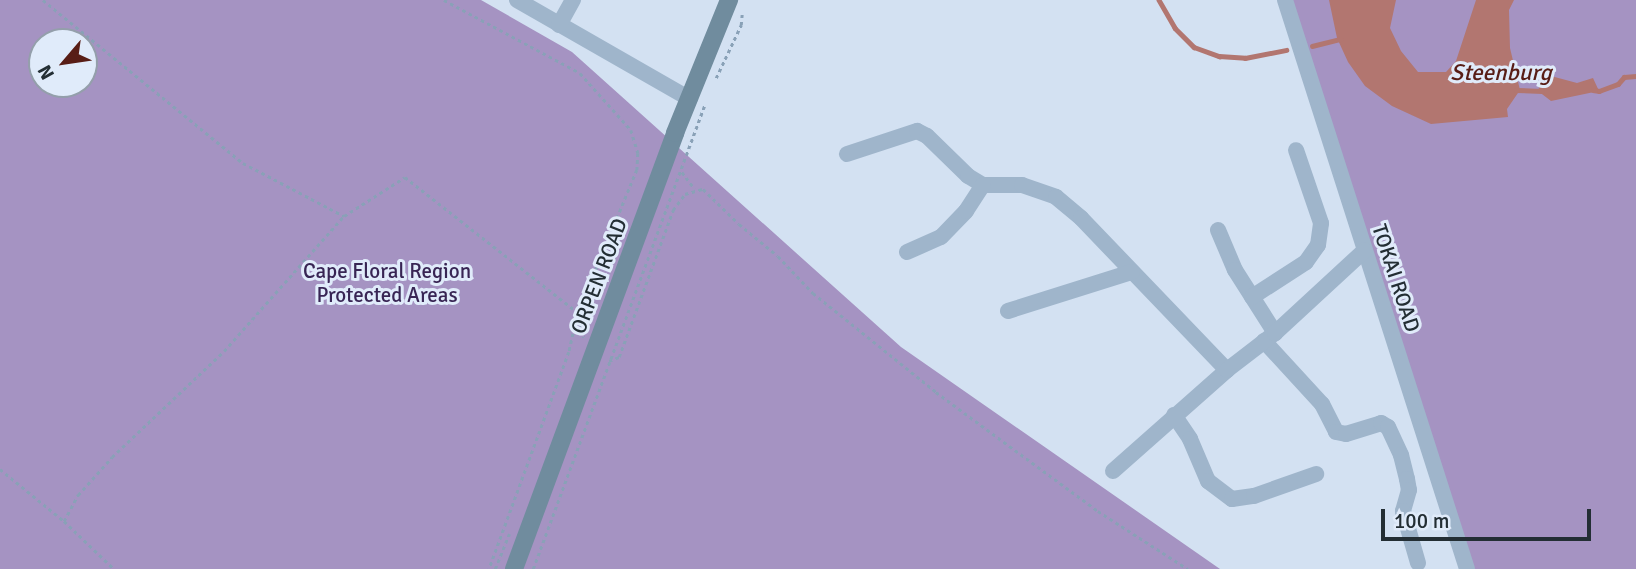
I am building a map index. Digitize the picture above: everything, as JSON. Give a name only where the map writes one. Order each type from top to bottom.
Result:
[{"type":"main road","name":"ORPEN ROAD","points":[[514,569],[735,6]]},
{"type":"street","points":[[517,0],[698,101]]},
{"type":"street","points":[[559,25],[573,0]]},
{"type":"street","name":"TOKAI ROAD","points":[[1285,0],[1467,569]]},
{"type":"street","points":[[847,154],[916,131],[927,136],[968,176],[983,185],[1022,185],[1056,197],[1082,218],[1227,370]]},
{"type":"street","points":[[1252,297],[1306,262],[1318,244],[1321,223],[1296,150]]},
{"type":"street","points":[[907,252],[941,237],[966,211],[983,185]]},
{"type":"street","points":[[1218,230],[1269,337],[1322,404],[1336,432],[1346,434],[1381,423],[1388,427],[1401,455],[1407,479],[1409,490],[1403,511],[1418,563]]},
{"type":"street","points":[[1113,471],[1174,415],[1269,337],[1365,250]]},
{"type":"street","points":[[1008,311],[1132,272]]},
{"type":"street","points":[[1174,415],[1190,439],[1208,481],[1232,499],[1254,496],[1316,474]]},
{"type":"path","points":[[43,0],[243,163],[344,215]]},
{"type":"path","points":[[444,0],[580,73],[631,130],[638,153],[637,170],[578,313],[569,352],[489,569]]},
{"type":"path","points":[[715,80],[741,25],[735,6]]},
{"type":"path","points":[[533,569],[608,361],[682,172],[698,101]]},
{"type":"path","points":[[682,172],[695,189]]},
{"type":"path","points":[[64,521],[78,495],[112,457],[224,351],[344,215],[405,177],[578,313],[583,318],[579,331],[584,337]]},
{"type":"path","points":[[608,361],[619,357],[673,210],[680,199],[695,189],[703,189],[739,224],[778,256],[813,293],[994,437],[1188,569]]},
{"type":"path","points":[[0,469],[64,521],[114,569]]},
{"type":"green space","name":"Cape Floral Region Protected Areas","points":[[0,0],[481,0],[572,52],[901,347],[1220,569],[0,569]]},
{"type":"green space","points":[[1285,0],[1636,0],[1636,569],[1466,569]]},
{"type":"water","points":[[1329,0],[1396,0],[1390,28],[1401,51],[1418,72],[1446,72],[1456,61],[1476,0],[1514,0],[1509,10],[1510,48],[1520,90],[1507,109],[1508,117],[1431,124],[1392,106],[1365,86],[1348,62],[1337,38]]},
{"type":"water","points":[[1551,76],[1577,83],[1593,78],[1599,91],[1551,101],[1538,91],[1541,81]]},
{"type":"waterway","points":[[1159,0],[1175,28],[1194,47],[1219,56],[1245,58],[1286,50]]},
{"type":"waterway","points":[[1312,46],[1340,39]]},
{"type":"waterway","name":"Steenburg","points":[[1593,90],[1599,91],[1618,84],[1624,77],[1636,76]]},
{"type":"waterway","name":"Steenburg","points":[[1516,90],[1542,91]]}]
